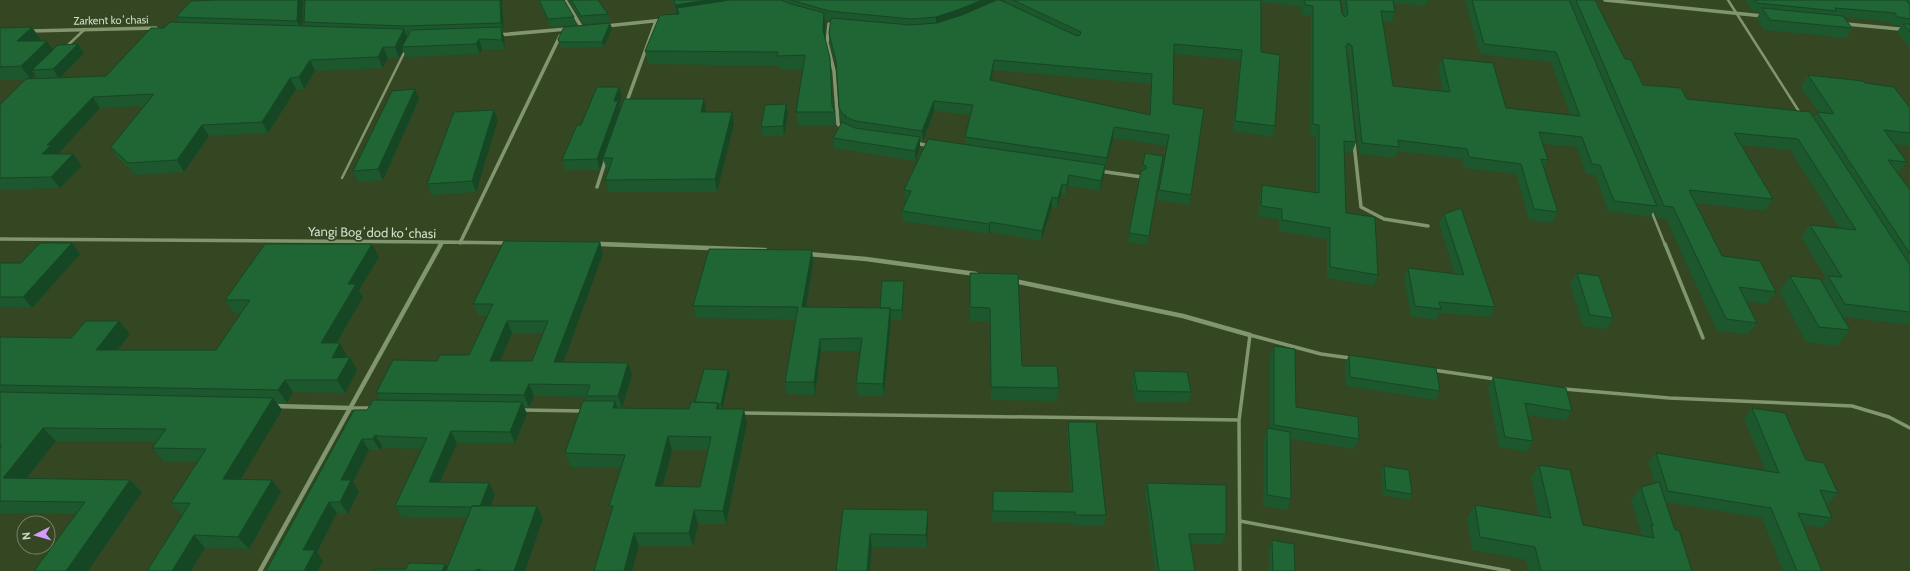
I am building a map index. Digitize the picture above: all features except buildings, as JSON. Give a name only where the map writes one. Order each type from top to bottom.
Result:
[{"type":"street","points":[[565,0],[582,28]]},
{"type":"street","points":[[1605,0],[1768,16]]},
{"type":"street","points":[[605,26],[671,19]]},
{"type":"street","points":[[624,111],[656,21]]},
{"type":"street","points":[[824,22],[836,25]]},
{"type":"street","points":[[1839,23],[1910,30]]},
{"type":"street","points":[[829,24],[826,35],[826,44],[834,69],[838,124],[844,130]]},
{"type":"street","points":[[576,28],[590,27]]},
{"type":"street","name":"Zarkent koʻchasi","points":[[26,31],[158,28]]},
{"type":"street","points":[[460,243],[563,29]]},
{"type":"street","points":[[494,35],[570,29]]},
{"type":"street","points":[[1353,135],[1361,207],[1370,215],[1383,220],[1428,226]]},
{"type":"street","points":[[910,143],[934,146]]},
{"type":"street","points":[[596,187],[607,156]]},
{"type":"street","points":[[1096,170],[1142,177]]},
{"type":"street","name":"Yangi Bogʻdod koʻchasi","points":[[0,239],[442,242],[260,571]]},
{"type":"street","points":[[442,242],[516,243]]},
{"type":"street","points":[[587,244],[768,250]]},
{"type":"street","points":[[806,253],[866,259],[980,275]]},
{"type":"street","points":[[1009,280],[1183,316],[1250,335]]},
{"type":"street","points":[[271,406],[350,408]]},
{"type":"lane","points":[[1728,0],[1800,114]]},
{"type":"lane","points":[[62,52],[85,29]]},
{"type":"lane","points":[[342,178],[409,44]]},
{"type":"lane","points":[[1649,206],[1703,338]]},
{"type":"lane","points":[[1240,571],[1239,420],[1250,335],[1321,354],[1353,359]]},
{"type":"lane","points":[[1432,370],[1502,380]]},
{"type":"lane","points":[[1558,388],[1669,398],[1852,406],[1889,417],[1910,428]]},
{"type":"lane","points":[[350,408],[374,408]]},
{"type":"lane","points":[[517,410],[588,411]]},
{"type":"lane","points":[[739,413],[1239,420]]},
{"type":"lane","points":[[1240,521],[1509,571]]}]
